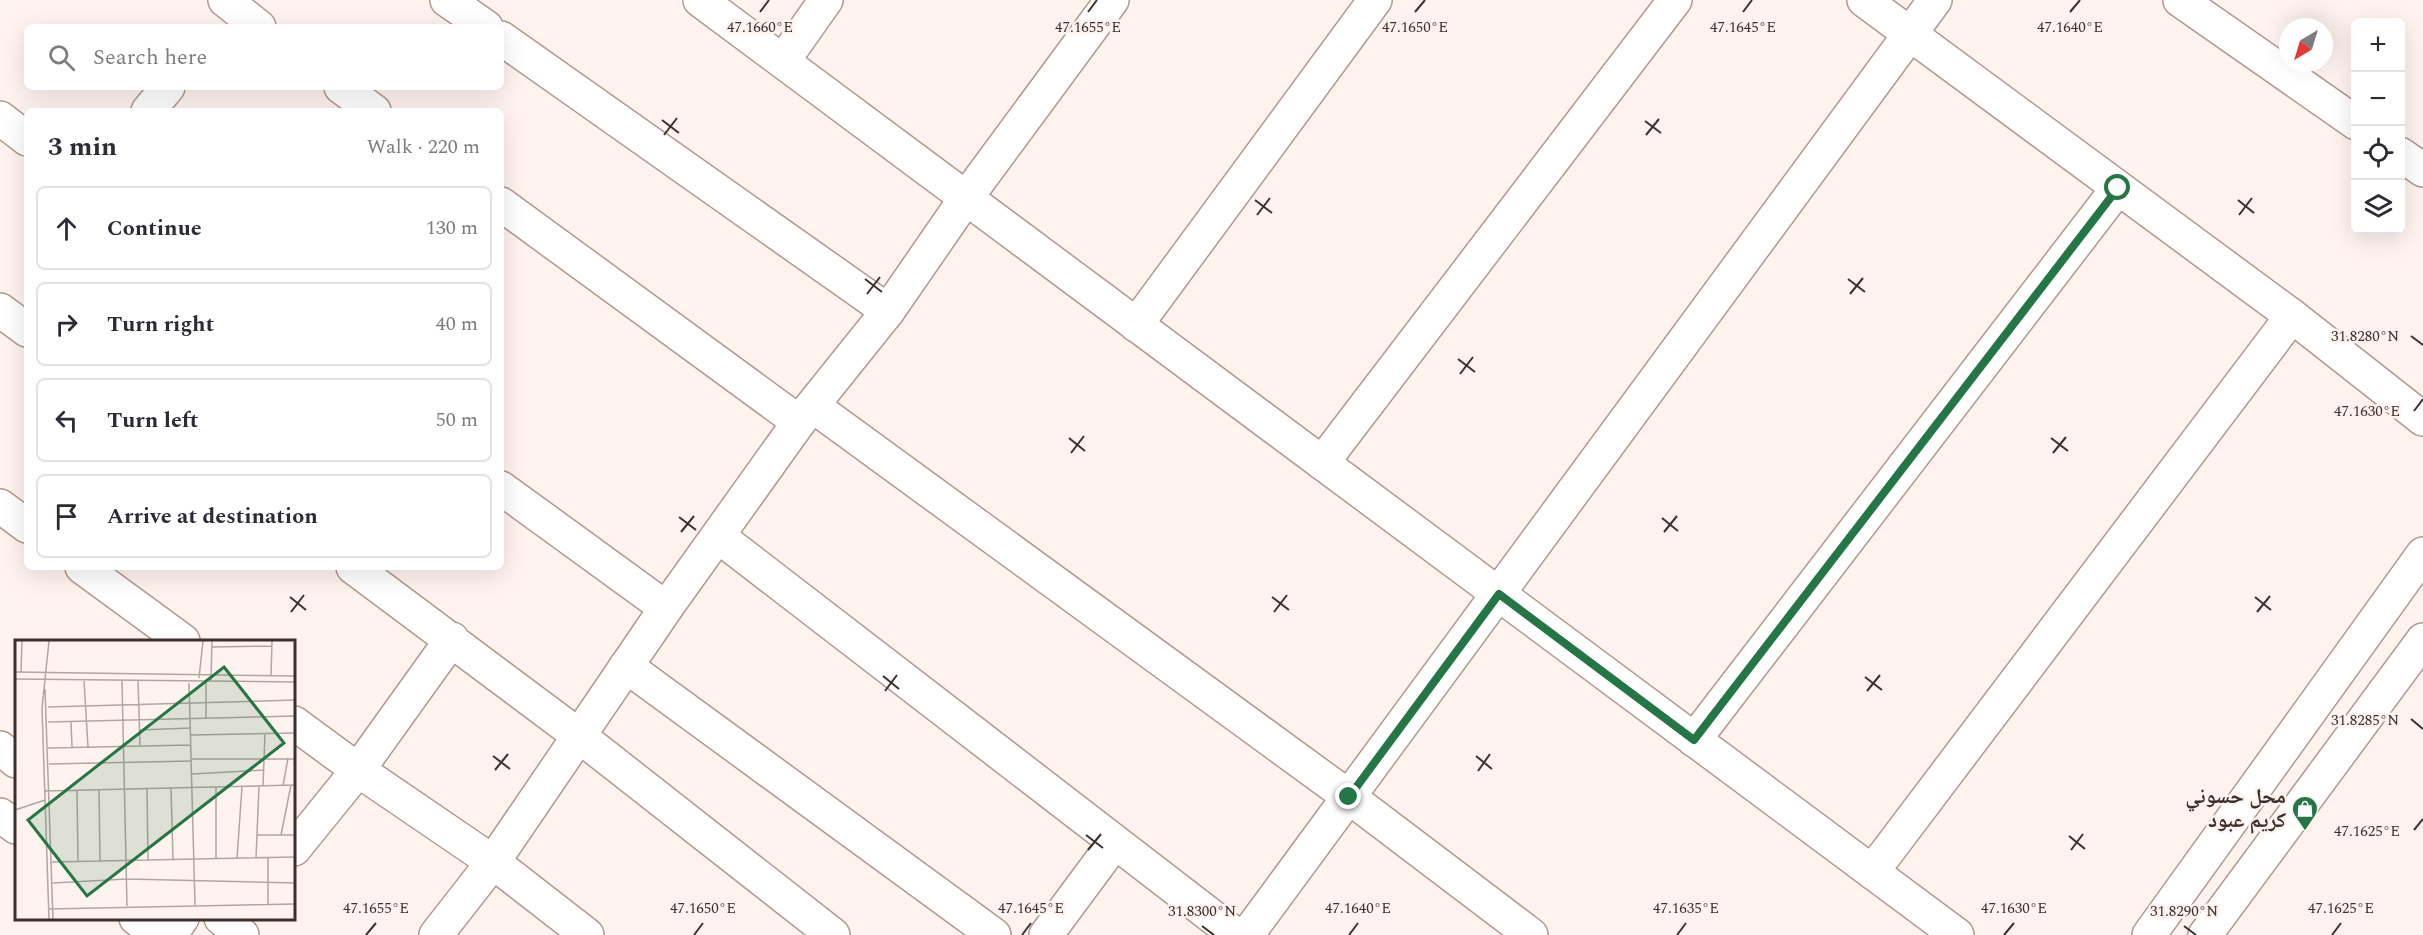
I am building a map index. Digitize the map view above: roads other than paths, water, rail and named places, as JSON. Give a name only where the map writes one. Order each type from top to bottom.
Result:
[{"type":"street","points":[[447,0],[482,24]]},
{"type":"street","points":[[700,0],[1957,935]]},
{"type":"street","points":[[783,61],[826,0]]},
{"type":"street","points":[[436,935],[493,862],[666,608],[806,414],[888,311],[966,198],[1112,0]]},
{"type":"street","points":[[1136,324],[1375,0]]},
{"type":"street","points":[[1322,463],[1675,0]]},
{"type":"street","points":[[1864,0],[2292,316],[2423,419]]},
{"type":"street","points":[[1247,935],[1935,0]]},
{"type":"street","points":[[2180,0],[2351,120]]},
{"type":"street","points":[[504,40],[888,311]]},
{"type":"street","points":[[150,108],[166,90]]},
{"type":"street","points":[[345,90],[370,108]]},
{"type":"street","points":[[0,118],[24,137]]},
{"type":"street","points":[[2405,157],[2423,170]]},
{"type":"street","points":[[1694,740],[2118,188]]},
{"type":"street","points":[[504,206],[806,414],[1349,797],[1531,935]]},
{"type":"street","points":[[0,310],[24,328]]},
{"type":"street","points":[[1872,872],[2292,316]]},
{"type":"street","points":[[504,490],[666,608]]},
{"type":"street","points":[[0,506],[24,524]]},
{"type":"street","points":[[718,536],[1236,935]]},
{"type":"street","points":[[2149,935],[2423,554]]},
{"type":"street","points":[[86,570],[182,640]]},
{"type":"street","points":[[357,570],[578,735],[833,935]]},
{"type":"street","points":[[296,847],[358,770],[452,639]]},
{"type":"street","points":[[2205,935],[2423,640]]},
{"type":"street","points":[[626,666],[994,935]]},
{"type":"street","points":[[296,724],[358,770],[493,862],[587,935]]},
{"type":"street","points":[[0,748],[15,760]]},
{"type":"street","points":[[0,814],[15,826]]},
{"type":"street","points":[[1046,935],[1115,842]]},
{"type":"street","points":[[139,920],[158,935]]},
{"type":"street","points":[[170,935],[181,920]]},
{"type":"place","name":"محل حسوني كريم عبود","points":[[2305,832]]}]
